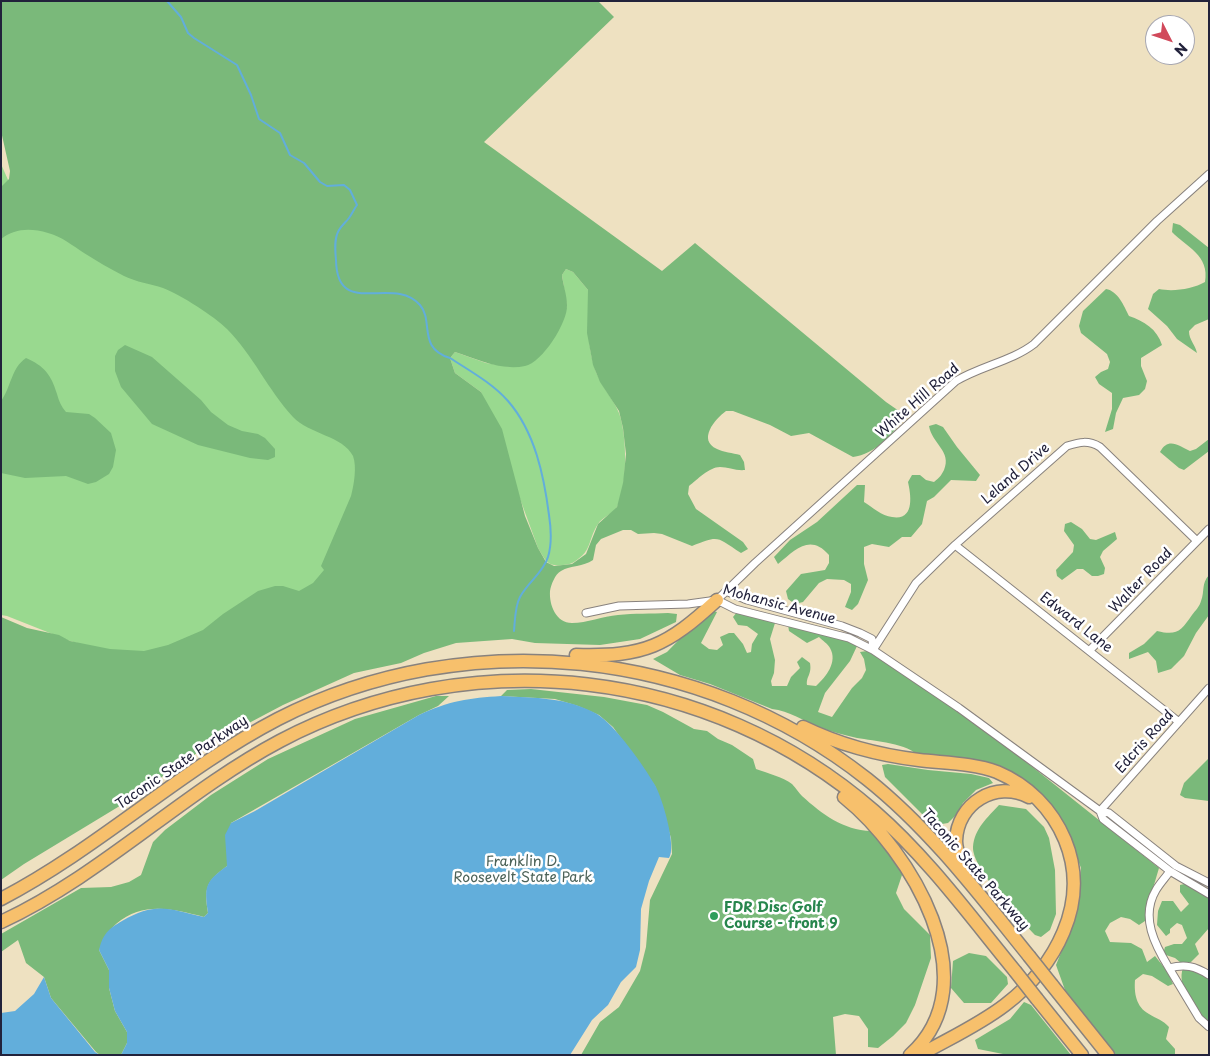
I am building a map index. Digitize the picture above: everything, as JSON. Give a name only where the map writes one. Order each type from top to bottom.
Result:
[{"type":"highway","points":[[487,661],[530,654],[612,655],[642,650],[657,645],[678,634],[722,595]]},
{"type":"highway","name":"Taconic State Parkway","points":[[1,899],[69,859],[228,748],[282,717],[321,700],[383,679],[431,668],[487,661],[552,661],[615,668],[658,677],[696,688],[779,722],[816,744],[869,781],[917,824],[969,883],[1108,1055]]},
{"type":"highway","points":[[1,922],[66,886],[217,779],[278,742],[316,724],[397,696],[438,687],[523,680],[586,684],[628,690],[668,700],[729,721],[785,749],[821,771],[856,796],[903,838],[945,885],[1082,1055]]},
{"type":"highway","points":[[752,710],[774,713],[827,738],[859,749],[992,770],[1023,787],[1036,797],[1048,811],[1063,836],[1072,866],[1072,905],[1061,939],[1042,969],[1011,1000],[983,1019],[920,1055]]},
{"type":"highway","points":[[821,771],[826,783],[865,816],[897,854],[920,891],[935,925],[942,961],[941,1001],[931,1031],[910,1055]]},
{"type":"highway","points":[[969,883],[957,852],[956,840],[960,822],[972,804],[990,793],[1010,791],[1024,795],[1048,811]]},
{"type":"street","name":"White Hill Road","points":[[722,595],[956,381],[970,373],[1026,351],[1157,221],[1209,175]]},
{"type":"street","name":"Leland Drive","points":[[873,650],[916,583],[955,545],[1067,446],[1090,441],[1100,447],[1197,541]]},
{"type":"street","name":"Walter Road","points":[[1090,650],[1209,529]]},
{"type":"street","name":"Edward Lane","points":[[955,545],[1179,722]]},
{"type":"street","name":"Mohansic Avenue","points":[[586,613],[619,606],[688,604],[722,595],[852,629],[872,639],[873,650]]},
{"type":"street","name":"Mohansic Avenue","points":[[722,595],[735,609],[840,634],[873,650],[988,729],[1100,812],[1104,820],[1170,871],[1209,894]]},
{"type":"street","name":"Edcris Road","points":[[1100,812],[1209,688]]},
{"type":"street","name":"Mohansic Avenue","points":[[1100,812],[1108,813],[1176,866],[1209,883]]},
{"type":"street","points":[[1170,871],[1155,891],[1150,914],[1151,934],[1199,1018],[1209,1027]]},
{"type":"street","points":[[1169,968],[1192,966],[1209,975]]},
{"type":"green space","points":[[1,1],[598,1],[614,17],[484,142],[662,271],[695,243],[904,417],[883,443],[869,452],[853,457],[809,433],[791,436],[770,425],[733,411],[726,411],[713,424],[708,440],[717,449],[740,455],[744,462],[745,470],[720,467],[712,469],[689,486],[688,494],[696,509],[743,542],[748,549],[741,553],[718,539],[708,540],[692,546],[662,534],[638,534],[631,530],[623,530],[601,539],[596,545],[593,560],[559,572],[551,589],[552,607],[558,617],[566,622],[578,623],[624,614],[668,613],[677,614],[676,622],[640,639],[600,645],[535,643],[512,639],[456,643],[424,653],[401,663],[354,673],[283,705],[213,742],[118,807],[1,880],[1,617],[27,628],[59,635],[70,641],[110,649],[144,651],[168,645],[203,630],[258,591],[275,586],[283,586],[299,591],[313,583],[324,570],[321,566],[351,496],[355,470],[353,456],[348,449],[334,439],[300,423],[293,417],[236,339],[214,318],[197,306],[163,288],[124,276],[53,234],[35,230],[23,230],[6,235],[1,239],[1,187],[9,179],[10,171],[1,131]],"holes":[[[566,269],[573,272],[588,290],[587,333],[593,365],[600,382],[619,411],[626,454],[623,483],[617,507],[598,524],[586,554],[572,564],[554,566],[546,562],[525,516],[502,429],[481,392],[455,373],[450,358],[455,352],[498,366],[516,367],[532,363],[546,350],[559,331],[567,305],[562,275]]]},
{"type":"green space","points":[[1,164],[12,189],[180,278],[359,456],[359,502],[327,579],[159,666],[70,641],[1,615]]},
{"type":"green space","points":[[1173,223],[1180,225],[1209,248],[1209,319],[1195,325],[1189,331],[1197,353],[1177,339],[1167,326],[1148,309],[1153,294],[1159,289],[1183,289],[1205,282],[1206,273],[1204,265],[1196,252],[1172,232]]},
{"type":"green space","points":[[566,269],[573,272],[588,290],[591,356],[599,379],[613,401],[622,422],[625,446],[625,474],[621,498],[617,507],[598,524],[584,553],[572,563],[553,565],[548,562],[538,548],[481,392],[455,373],[450,358],[455,352],[486,363],[511,367],[567,307],[562,275]]},
{"type":"green space","points":[[1106,289],[1117,296],[1129,316],[1145,323],[1157,334],[1162,345],[1141,358],[1141,366],[1147,381],[1145,389],[1139,395],[1123,398],[1116,413],[1113,429],[1105,432],[1112,409],[1112,393],[1099,384],[1095,377],[1108,369],[1110,362],[1107,354],[1081,333],[1079,326],[1083,311]]},
{"type":"green space","points":[[125,345],[152,357],[201,400],[211,412],[228,425],[265,438],[275,449],[275,457],[268,460],[250,458],[198,445],[152,424],[121,387],[115,371],[115,356],[118,350]]},
{"type":"green space","points":[[26,358],[38,364],[49,376],[60,403],[66,412],[89,414],[111,433],[116,450],[113,467],[109,474],[96,482],[88,484],[66,476],[25,478],[1,473],[1,401],[17,367]]},
{"type":"green space","points":[[936,424],[943,427],[980,475],[976,481],[951,480],[934,497],[927,501],[922,524],[911,537],[902,537],[889,547],[872,544],[864,547],[864,564],[868,580],[858,604],[852,610],[845,607],[851,592],[851,584],[844,580],[827,579],[819,583],[803,602],[795,604],[788,599],[786,591],[801,574],[825,570],[829,563],[829,555],[822,548],[809,544],[797,549],[778,564],[774,557],[790,540],[817,522],[857,485],[865,485],[864,502],[877,511],[892,517],[905,515],[910,506],[908,482],[912,475],[920,475],[926,480],[934,482],[944,470],[946,463],[944,452],[934,438],[929,426]]},
{"type":"green space","points":[[1209,439],[1209,451],[1184,470],[1160,452],[1163,447],[1170,444],[1190,451],[1196,449]]},
{"type":"green space","points":[[1071,522],[1082,529],[1090,539],[1096,540],[1115,532],[1117,539],[1103,551],[1100,557],[1105,568],[1104,574],[1092,576],[1083,569],[1077,569],[1062,580],[1057,576],[1056,570],[1073,552],[1074,545],[1064,531],[1065,524]]},
{"type":"green space","points":[[1209,575],[1209,615],[1196,633],[1184,656],[1171,669],[1158,673],[1156,661],[1148,652],[1129,659],[1129,653],[1144,644],[1157,631],[1174,632],[1185,625],[1200,605],[1205,581]]},
{"type":"green space","points":[[708,610],[717,612],[701,643],[709,649],[717,650],[723,645],[720,637],[734,633],[743,644],[747,653],[751,652],[752,644],[758,634],[747,626],[738,625],[733,617],[737,612],[775,623],[770,639],[775,660],[771,681],[772,686],[787,686],[791,677],[800,668],[797,662],[802,657],[810,663],[807,685],[816,686],[827,674],[832,664],[832,653],[825,642],[819,637],[807,643],[789,631],[788,625],[844,638],[857,646],[850,661],[825,693],[818,712],[832,717],[852,688],[862,678],[866,670],[864,659],[860,652],[867,651],[914,679],[1010,749],[1159,868],[1145,921],[1139,925],[1130,919],[1121,917],[1110,923],[1105,931],[1110,942],[1131,943],[1142,949],[1147,962],[1155,956],[1167,971],[1173,984],[1168,986],[1152,976],[1143,974],[1135,980],[1135,990],[1141,1008],[1169,1027],[1166,1039],[1175,1049],[1175,1055],[1116,1055],[1065,990],[1056,965],[1077,913],[1081,868],[1068,834],[1018,780],[919,757],[914,752],[899,746],[828,730],[710,684],[680,675],[653,659],[667,652]]},
{"type":"green space","points":[[531,689],[604,697],[647,705],[694,729],[707,731],[718,739],[732,745],[753,759],[756,769],[780,777],[792,784],[802,796],[825,815],[851,828],[871,831],[904,869],[896,893],[904,909],[930,935],[931,958],[915,1005],[906,1023],[878,1048],[868,1047],[868,1029],[859,1016],[845,1014],[833,1017],[836,1055],[581,1055],[600,1022],[619,1007],[640,971],[646,947],[650,900],[672,854],[671,838],[655,786],[613,727],[599,715],[555,699],[501,696],[507,690]]},
{"type":"green space","points":[[436,696],[449,696],[438,706],[419,715],[231,823],[227,866],[215,876],[208,886],[206,897],[208,913],[204,917],[181,911],[148,910],[137,912],[113,927],[99,950],[109,970],[109,988],[115,1011],[127,1032],[127,1043],[121,1055],[100,1055],[96,1052],[51,998],[44,977],[26,963],[18,940],[1,952],[1,934],[81,888],[111,887],[129,882],[141,875],[153,842],[165,830],[211,795],[268,759],[355,719]]},
{"type":"green space","points":[[1209,758],[1209,801],[1185,798],[1180,795],[1184,783]]},
{"type":"green space","points":[[888,764],[971,774],[989,778],[993,783],[976,790],[963,803],[957,814],[948,823],[936,823],[924,816],[885,777],[882,765]]},
{"type":"green space","points":[[999,805],[1026,809],[1044,827],[1049,838],[1055,870],[1056,914],[1050,930],[1041,937],[1035,935],[998,893],[980,868],[975,856],[973,847],[976,835],[982,824]]},
{"type":"green space","points":[[1189,883],[1209,897],[1209,928],[1195,944],[1199,954],[1191,962],[1181,963],[1175,958],[1163,954],[1165,947],[1182,944],[1187,938],[1182,925],[1177,923],[1166,936],[1157,925],[1158,911],[1162,901],[1173,901],[1181,912],[1189,904],[1180,892],[1180,885]]},
{"type":"green space","points":[[969,953],[986,956],[1007,977],[1008,984],[991,1003],[964,1003],[951,988],[953,961]]},
{"type":"green space","points":[[1192,967],[1209,977],[1209,1024],[1198,1013],[1184,990],[1182,983],[1183,968]]},
{"type":"green space","points":[[1024,1002],[1031,1005],[1071,1055],[1008,1055],[978,1049],[975,1040],[1010,1019]]},
{"type":"water","name":"Franklin D. Roosevelt State Park","points":[[501,696],[562,701],[585,708],[604,719],[629,746],[655,785],[665,810],[670,833],[671,852],[669,858],[659,857],[649,881],[641,909],[640,950],[636,967],[621,982],[608,1005],[592,1020],[570,1055],[121,1055],[127,1043],[127,1032],[115,1011],[109,988],[109,970],[99,950],[104,936],[110,929],[134,915],[154,909],[172,909],[204,917],[208,913],[206,890],[208,885],[214,876],[227,866],[225,835],[231,823],[255,811],[419,715],[440,706],[459,701]]},
{"type":"water","points":[[44,977],[51,998],[95,1052],[100,1055],[1,1055],[1,1013],[15,1011],[34,994]]},
{"type":"waterway","points":[[167,1],[181,17],[188,33],[237,65],[251,95],[259,119],[280,133],[290,155],[304,163],[320,182],[327,186],[344,185],[350,190],[357,205],[339,230],[335,244],[339,278],[346,288],[356,292],[396,293],[409,297],[420,305],[424,311],[428,334],[433,348],[495,389],[508,401],[525,426],[532,440],[541,470],[550,520],[551,541],[546,563],[518,601],[514,631]]},
{"type":"place","name":"FDR Disc Golf Course - front 9","points":[[714,916]]}]
